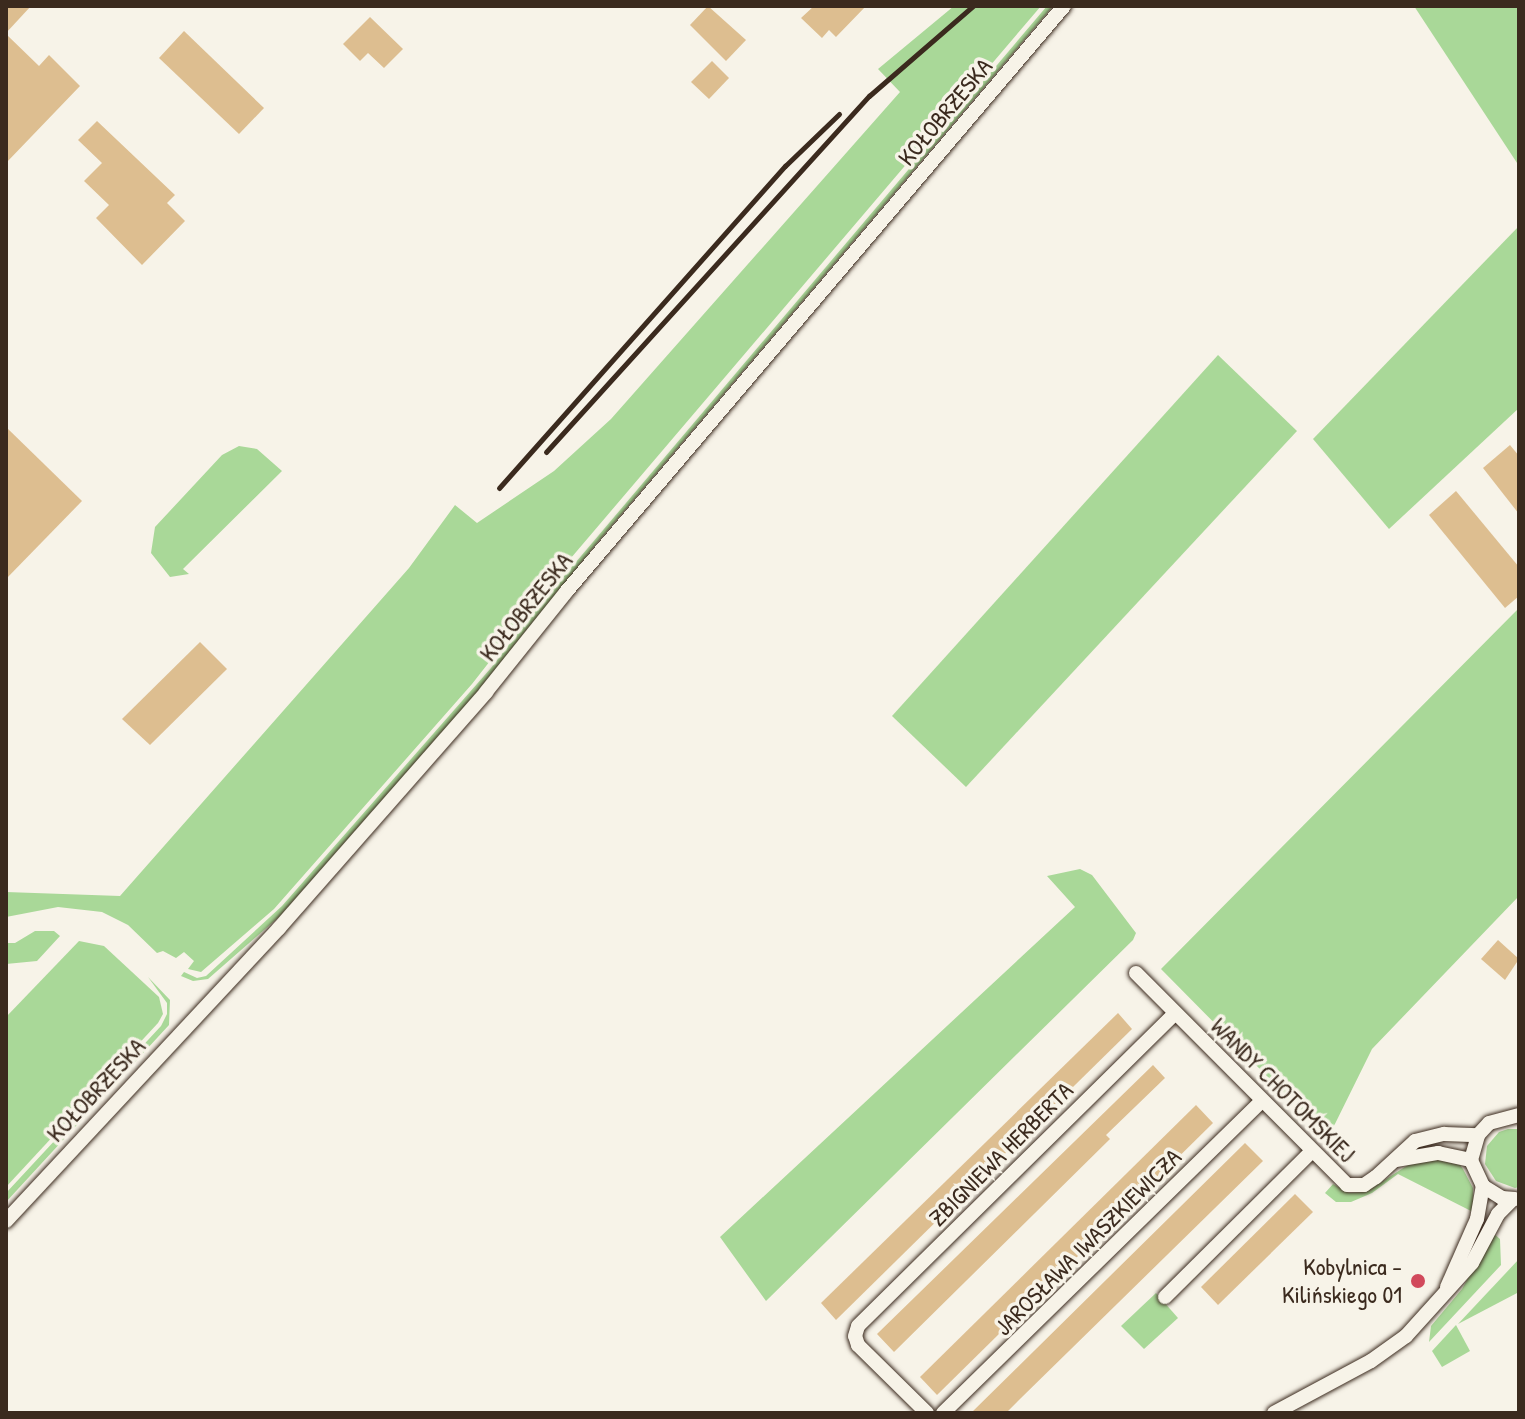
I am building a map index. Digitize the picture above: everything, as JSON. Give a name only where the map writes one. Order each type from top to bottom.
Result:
[{"type":"street","name":"KOŁOBRZESKA","points":[[6,1221],[279,928],[486,692],[576,580],[1064,6]]},
{"type":"street","name":"WANDY CHOTOMSKIEJ","points":[[1136,973],[1347,1185],[1364,1185],[1396,1160]]},
{"type":"street","name":"ZBIGNIEWA HERBERTA","points":[[927,1413],[858,1345],[855,1336],[858,1326],[1175,1013]]},
{"type":"street","name":"JAROSŁAWA IWASZKIEWICZA","points":[[943,1413],[1262,1101]]},
{"type":"street","points":[[1443,1295],[1480,1211],[1483,1186],[1471,1160],[1478,1135],[1489,1123],[1519,1115]]},
{"type":"street","points":[[1396,1160],[1406,1147],[1431,1136],[1478,1135]]},
{"type":"street","points":[[1165,1297],[1312,1151]]},
{"type":"street","points":[[1396,1160],[1438,1153],[1471,1160]]},
{"type":"street","points":[[1274,1413],[1383,1354],[1418,1324],[1472,1263],[1498,1214],[1515,1199],[1483,1186]]},
{"type":"green space","points":[[954,6],[1041,6],[565,565],[472,684],[274,909],[201,972],[188,969],[194,961],[184,952],[176,958],[163,951],[157,953],[128,925],[102,912],[58,907],[6,917],[6,892],[120,896],[409,568],[455,505],[477,523],[554,471],[611,419],[900,92],[878,69]]},
{"type":"green space","points":[[1047,6],[1053,6],[597,543],[472,698],[280,916],[208,979],[193,981],[181,976],[184,972],[197,978],[206,976],[282,906],[491,668],[543,601]]},
{"type":"green space","points":[[1414,6],[1519,6],[1519,166]]},
{"type":"green space","points":[[1519,226],[1519,408],[1389,529],[1313,439]]},
{"type":"green space","points":[[1218,355],[1297,431],[966,787],[892,716]]},
{"type":"green space","points":[[239,446],[257,449],[282,471],[183,569],[189,574],[170,577],[151,553],[155,527],[222,455]]},
{"type":"green space","points":[[1519,608],[1519,896],[1372,1049],[1328,1138],[1161,969]]},
{"type":"green space","points":[[1080,869],[1092,875],[1136,933],[1133,940],[766,1301],[720,1237],[1075,907],[1047,876]]},
{"type":"green space","points":[[35,931],[54,931],[60,936],[37,961],[6,964],[6,943],[15,943]]},
{"type":"green space","points":[[79,941],[104,946],[159,997],[163,1014],[6,1187],[6,1017]]},
{"type":"green space","points":[[148,977],[170,1000],[169,1025],[6,1202],[6,1193],[161,1026],[167,1014],[167,1003]]},
{"type":"green space","points":[[1519,1129],[1519,1187],[1515,1188],[1496,1181],[1485,1164],[1487,1146],[1499,1132]]},
{"type":"green space","points":[[1431,1158],[1460,1165],[1473,1188],[1473,1212],[1398,1174],[1372,1193],[1351,1202],[1336,1202],[1325,1193],[1333,1184],[1349,1193],[1366,1192],[1408,1165]]},
{"type":"green space","points":[[1493,1233],[1500,1239],[1501,1265],[1429,1342],[1431,1326],[1462,1289]]},
{"type":"green space","points":[[1519,1259],[1519,1292],[1458,1324]]},
{"type":"green space","points":[[1156,1293],[1178,1318],[1144,1349],[1121,1326]]},
{"type":"green space","points":[[1456,1325],[1470,1351],[1442,1367],[1432,1351]]},
{"type":"building","points":[[6,6],[31,6],[6,33]]},
{"type":"building","points":[[708,6],[746,40],[726,61],[690,25]]},
{"type":"building","points":[[814,6],[866,6],[836,37],[829,30],[822,38],[801,18]]},
{"type":"building","points":[[370,17],[403,49],[384,68],[368,53],[360,61],[343,44]]},
{"type":"building","points":[[184,31],[264,108],[239,134],[159,58]]},
{"type":"building","points":[[6,34],[39,66],[49,55],[80,86],[6,163]]},
{"type":"building","points":[[712,61],[729,78],[709,99],[691,82]]},
{"type":"building","points":[[97,121],[175,195],[167,203],[185,221],[142,265],[96,218],[109,205],[84,181],[102,163],[78,140]]},
{"type":"building","points":[[6,427],[82,501],[6,579]]},
{"type":"building","points":[[1510,445],[1519,456],[1519,514],[1483,468]]},
{"type":"building","points":[[1456,491],[1519,567],[1519,596],[1505,608],[1429,515]]},
{"type":"building","points":[[200,642],[227,669],[150,745],[122,719]]},
{"type":"building","points":[[1498,940],[1519,959],[1505,980],[1481,959]]},
{"type":"building","points":[[1118,1013],[1132,1029],[836,1320],[821,1303]]},
{"type":"building","points":[[1153,1065],[1165,1078],[1106,1135],[1110,1139],[894,1352],[877,1334]]},
{"type":"building","points":[[1196,1105],[1213,1123],[937,1395],[920,1377]]},
{"type":"building","points":[[1245,1143],[1263,1161],[1006,1413],[971,1413]]},
{"type":"building","points":[[1295,1194],[1313,1212],[1218,1305],[1201,1287]]},
{"type":"railway","points":[[546,452],[869,96],[973,6]]},
{"type":"railway","points":[[499,488],[785,166],[839,114]]},
{"type":"place","name":"Kobylnica - Kilińskiego 01","points":[[1418,1281]]}]
